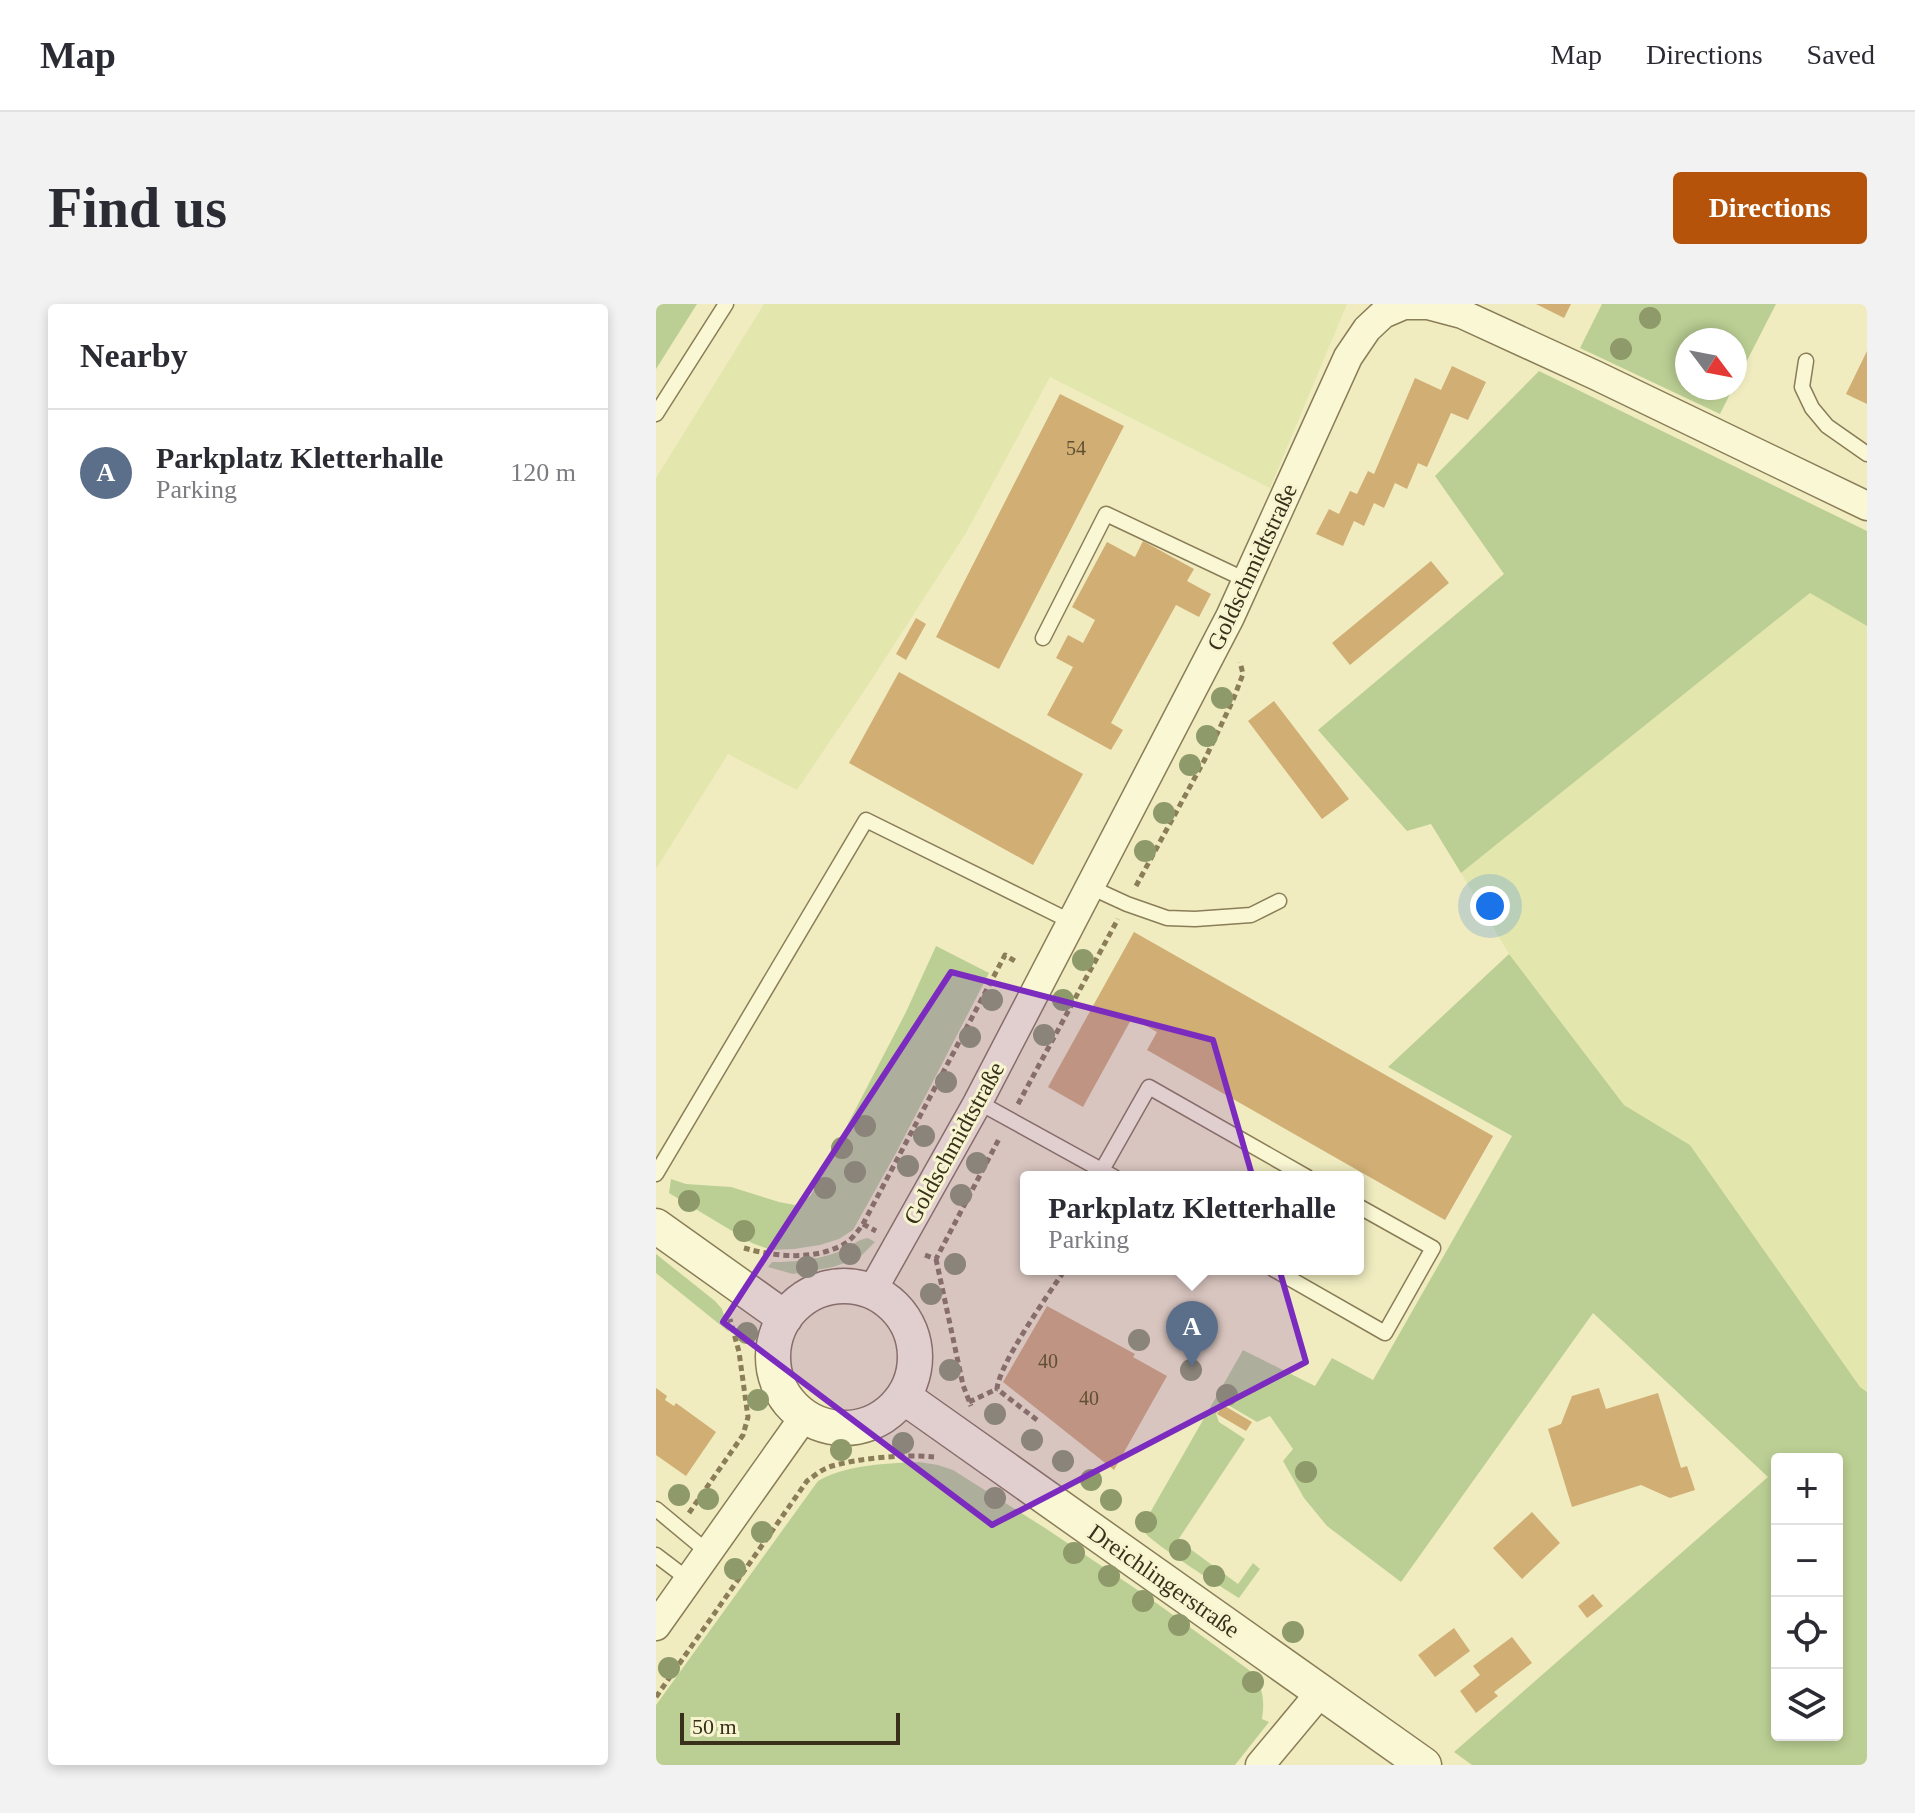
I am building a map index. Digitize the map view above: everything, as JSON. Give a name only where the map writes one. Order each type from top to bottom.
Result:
[{"type":"street","name":"Goldschmidtstraße","points":[[872,1291],[978,1102],[1230,617],[1348,357],[1382,309],[1428,305],[1462,314],[1867,506]]},
{"type":"street","points":[[656,1226],[785,1318]]},
{"type":"street","points":[[848,1286],[872,1291],[890,1302],[904,1317],[913,1336],[916,1357],[913,1378],[904,1397],[889,1413],[869,1425],[847,1429],[824,1426],[804,1417],[788,1402],[777,1382],[773,1360],[775,1338],[785,1318],[802,1300],[824,1289],[848,1286]]},
{"type":"street","name":"Dreichlingerstraße","points":[[904,1397],[1424,1765]]},
{"type":"street","points":[[656,1626],[804,1417]]},
{"type":"street","points":[[1260,1765],[1320,1693]]},
{"type":"lane","points":[[656,414],[726,304]]},
{"type":"lane","points":[[1806,361],[1802,387],[1812,408],[1827,426],[1867,454]]},
{"type":"lane","points":[[1043,638],[1106,514],[1248,581]]},
{"type":"lane","points":[[656,1174],[866,820],[1072,922]]},
{"type":"lane","points":[[1090,887],[1167,918],[1251,915],[1279,901]]},
{"type":"lane","points":[[1109,1171],[1149,1087],[1296,1171]]},
{"type":"lane","points":[[978,1102],[1103,1171]]},
{"type":"lane","points":[[1284,1275],[1385,1333],[1433,1248],[1364,1209]]},
{"type":"lane","points":[[656,1509],[709,1553]]},
{"type":"lane","points":[[656,1555],[689,1580]]},
{"type":"path","points":[[973,1409],[963,1385],[936,1259],[1205,759],[1241,682],[1243,674],[1230,617]]},
{"type":"path","points":[[740,1247],[776,1255],[802,1255],[828,1251],[847,1242],[863,1224],[1005,955],[1043,978]]},
{"type":"path","points":[[863,1224],[936,1259]]},
{"type":"path","points":[[997,1389],[1002,1372],[1062,1275]]},
{"type":"path","points":[[679,1527],[743,1435],[748,1417],[739,1352],[724,1306]]},
{"type":"path","points":[[969,1402],[997,1389]]},
{"type":"path","points":[[997,1389],[1037,1420]]},
{"type":"path","points":[[656,1697],[807,1481],[828,1467],[849,1462],[917,1455],[942,1460]]},
{"type":"highlighted area","points":[[951,972],[1213,1040],[1306,1362],[992,1525],[723,1322]]},
{"type":"green space","points":[[656,304],[697,304],[656,369]]},
{"type":"green space","points":[[764,304],[1347,304],[1270,488],[1050,377],[966,533],[797,790],[728,754],[656,869],[656,478]]},
{"type":"green space","points":[[1602,304],[1776,304],[1747,361],[1747,328],[1675,328],[1675,393],[1580,348]]},
{"type":"green space","points":[[1539,371],[1867,531],[1867,626],[1810,593],[1461,873],[1431,824],[1407,831],[1318,730],[1504,574],[1435,476]]},
{"type":"green space","points":[[1690,400],[1727,400],[1720,414]]},
{"type":"green space","points":[[1810,593],[1867,626],[1867,1392],[1860,1387],[1690,1145],[1624,1105],[1509,954],[1461,873]]},
{"type":"green space","points":[[936,946],[989,973],[853,1230],[839,1239],[820,1245],[771,1250],[752,1243],[669,1193],[671,1179],[686,1184],[731,1187],[795,1205],[811,1195],[906,1012]]},
{"type":"green space","points":[[1509,954],[1624,1105],[1690,1145],[1860,1387],[1867,1392],[1867,1765],[1472,1765],[1454,1752],[1768,1477],[1593,1313],[1401,1582],[1327,1526],[1304,1498],[1283,1461],[1293,1449],[1270,1416],[1257,1422],[1223,1402],[1216,1414],[1219,1422],[1245,1439],[1178,1540],[1238,1584],[1253,1563],[1260,1569],[1239,1598],[1173,1555],[1144,1531],[1143,1525],[1243,1350],[1315,1386],[1332,1358],[1373,1380],[1512,1136],[1388,1067]]},
{"type":"green space","points":[[868,1238],[875,1242],[859,1258],[833,1267],[793,1274],[768,1267],[772,1262],[830,1255]]},
{"type":"green space","points":[[656,1254],[715,1301],[722,1309],[729,1332],[656,1273]]},
{"type":"green space","points":[[919,1462],[953,1470],[1148,1597],[1249,1670],[1262,1693],[1262,1719],[1269,1722],[1235,1765],[656,1765],[656,1705],[818,1481],[853,1468]]},
{"type":"building","points":[[1536,304],[1571,304],[1564,318]]},
{"type":"building","points":[[1867,351],[1867,404],[1846,394]]},
{"type":"building","points":[[1452,366],[1486,382],[1468,420],[1451,413],[1427,467],[1418,463],[1407,489],[1395,483],[1384,508],[1374,503],[1364,526],[1354,521],[1343,546],[1316,534],[1329,509],[1339,514],[1350,491],[1357,494],[1368,471],[1374,474],[1415,378],[1441,390]]},
{"type":"building","points":[[1060,394],[1124,426],[999,669],[936,637]]},
{"type":"building","points":[[1143,541],[1194,569],[1187,581],[1211,594],[1199,617],[1176,605],[1111,723],[1123,730],[1111,750],[1047,715],[1073,667],[1056,658],[1068,635],[1083,643],[1095,620],[1072,607],[1107,542],[1135,557]]},
{"type":"building","points":[[1431,561],[1449,583],[1350,665],[1332,643]]},
{"type":"building","points":[[916,618],[926,624],[906,660],[896,654]]},
{"type":"building","points":[[899,672],[1083,774],[1033,865],[849,763]]},
{"type":"building","points":[[1274,701],[1349,799],[1322,819],[1248,721]]},
{"type":"building","points":[[1134,932],[1493,1136],[1445,1220],[1364,1171],[1147,1050],[1157,1032],[1132,1018],[1083,1107],[1048,1087]]},
{"type":"building","points":[[1047,1306],[1135,1354],[1133,1357],[1167,1376],[1114,1470],[1003,1382]]},
{"type":"building","points":[[656,1388],[667,1396],[665,1400],[674,1406],[676,1403],[716,1432],[686,1476],[656,1455]]},
{"type":"building","points":[[1599,1388],[1606,1409],[1658,1393],[1681,1468],[1687,1466],[1695,1490],[1670,1498],[1641,1485],[1572,1507],[1548,1429],[1561,1424],[1572,1396]]},
{"type":"building","points":[[1223,1405],[1252,1422],[1246,1431],[1217,1414]]},
{"type":"building","points":[[1532,1512],[1560,1543],[1522,1579],[1493,1548]]},
{"type":"building","points":[[1593,1594],[1603,1606],[1587,1618],[1578,1606]]},
{"type":"building","points":[[1454,1628],[1470,1651],[1435,1677],[1418,1655]]},
{"type":"building","points":[[1512,1637],[1532,1663],[1494,1692],[1498,1696],[1476,1713],[1460,1691],[1480,1675],[1473,1666]]},
{"type":"place","name":"Parkplatz Kletterhalle","points":[[1192,1367]]}]
